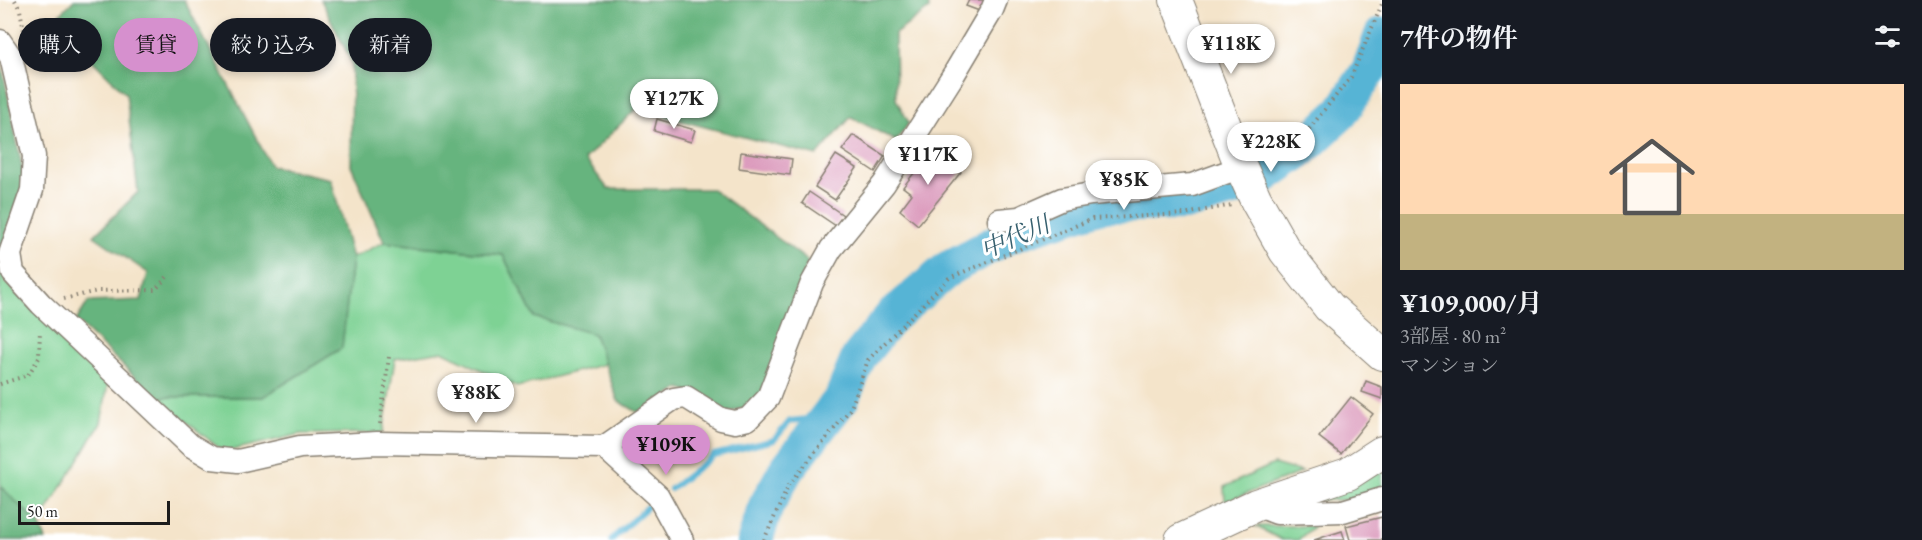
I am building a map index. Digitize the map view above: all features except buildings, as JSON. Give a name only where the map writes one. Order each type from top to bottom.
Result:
[{"type":"street","points":[[0,41],[11,57],[34,156],[32,190],[10,255],[13,273],[41,304],[190,445],[212,458],[238,461],[300,447],[377,442],[604,447],[673,399],[686,397],[721,419],[735,422],[748,419],[768,398],[812,283],[831,249],[884,184],[954,74],[996,0]]},
{"type":"street","points":[[1176,0],[1241,167],[1256,200],[1285,251],[1329,307],[1382,354]]},
{"type":"street","points":[[999,220],[1019,218],[1062,199],[1091,194],[1192,185],[1241,167]]},
{"type":"street","points":[[604,447],[658,496],[682,540]]},
{"type":"street","points":[[1181,540],[1256,505],[1348,474],[1382,452]]},
{"type":"street","points":[[1256,505],[1277,513],[1343,511],[1382,499]]},
{"type":"path","points":[[1241,167],[1305,134],[1351,77],[1382,4]]},
{"type":"path","points":[[764,540],[789,484],[852,408],[868,360],[949,278],[1092,219],[1185,214],[1256,200]]},
{"type":"path","points":[[377,442],[389,357]]},
{"type":"green space","points":[[74,0],[184,0],[193,18],[114,18],[114,72],[198,72],[198,27],[210,50],[210,72],[222,72],[271,166],[331,179],[352,258],[342,348],[263,397],[156,397],[76,321],[88,302],[141,300],[148,273],[94,236],[138,192],[126,94],[102,70],[102,18],[56,18]]},
{"type":"green space","points":[[321,0],[928,0],[929,9],[895,34],[896,99],[909,123],[896,141],[851,117],[817,156],[636,109],[585,159],[608,189],[712,189],[808,261],[759,403],[725,414],[681,388],[639,413],[618,401],[594,334],[534,317],[503,255],[384,242],[351,165],[352,72],[432,72],[432,18],[348,18],[348,55],[336,30],[336,18],[330,18]]},
{"type":"green space","points":[[0,56],[25,182],[0,253]]},
{"type":"green space","points":[[384,242],[503,255],[534,317],[594,333],[605,364],[517,387],[442,351],[395,359],[383,433],[301,434],[224,452],[156,397],[263,397],[341,348],[352,258]]},
{"type":"green space","points":[[0,253],[5,253],[5,282],[108,383],[101,423],[39,524],[2,488],[0,489]]},
{"type":"green space","points":[[1274,464],[1302,472],[1225,502],[1224,487]]},
{"type":"green space","points":[[1382,470],[1382,490],[1351,500],[1313,500]]},
{"type":"green space","points":[[2,488],[39,524],[46,540],[0,540],[0,489]]},
{"type":"green space","points":[[1255,526],[1314,526],[1298,540],[1282,540]]},
{"type":"waterway","name":"中代川","points":[[755,540],[766,506],[786,470],[842,398],[859,357],[892,316],[949,268],[1010,235],[1102,205],[1185,203],[1252,184],[1301,150],[1341,113],[1369,70],[1382,35]]},
{"type":"waterway","points":[[671,489],[714,455],[774,440],[790,421],[826,417]]},
{"type":"waterway","points":[[611,540],[647,507]]}]
